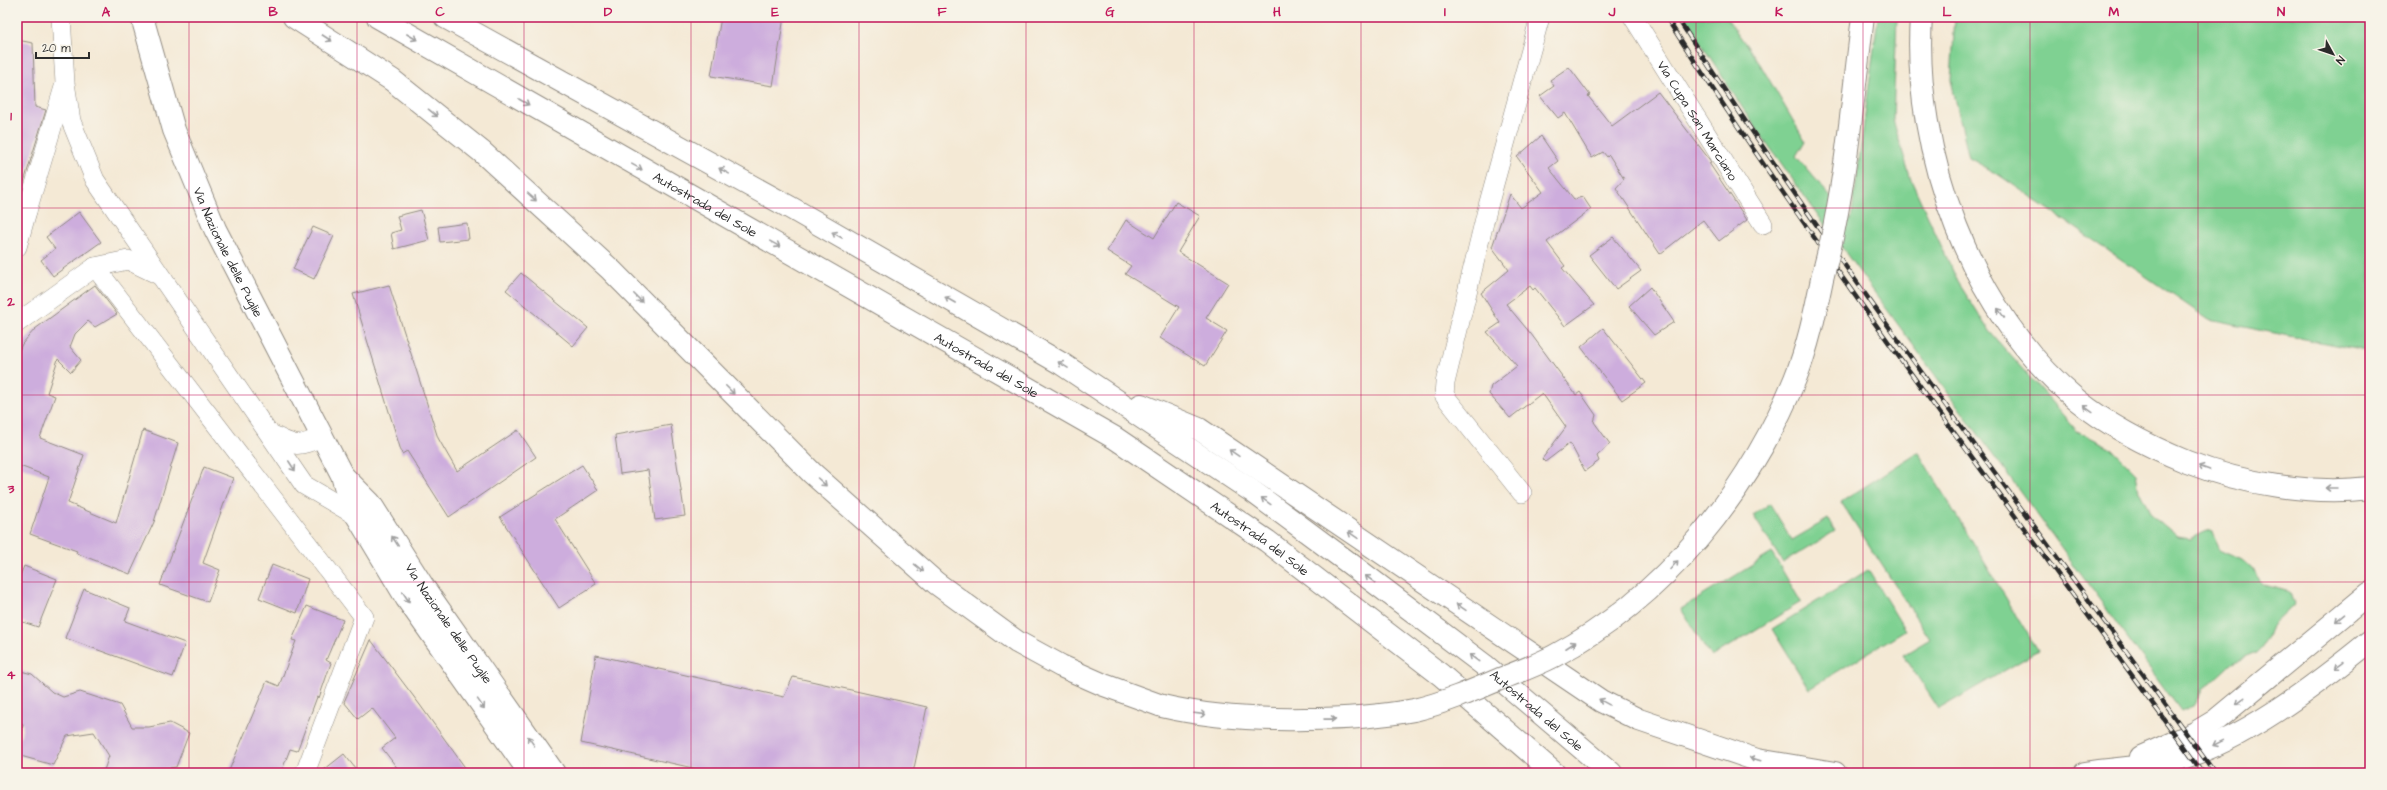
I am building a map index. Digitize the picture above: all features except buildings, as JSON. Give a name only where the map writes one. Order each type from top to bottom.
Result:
[{"type":"main road","name":"Via Nazionale delle Puglie","points":[[142,17],[174,130],[215,228],[323,436],[342,475],[350,504],[407,599],[530,773]]},
{"type":"main road","points":[[294,17],[392,80],[482,152],[611,270],[812,473],[936,583],[1017,642],[1061,666],[1104,685],[1162,706],[1195,714],[1266,720],[1359,718],[1421,708],[1454,699],[1554,656],[1617,615],[1671,569],[1711,522],[1748,470],[1772,429],[1796,377],[1814,320],[1834,230],[1844,171],[1863,17]]},
{"type":"main road","name":"Autostrada del Sole","points":[[378,17],[1115,438],[1267,540],[1441,675],[1554,773]]},
{"type":"main road","name":"Autostrada del Sole","points":[[445,17],[790,208],[1062,364],[1252,491],[1345,560],[1484,665],[1610,773]]},
{"type":"main road","points":[[1921,17],[1921,82],[1926,127],[1940,184],[1969,256],[1995,304],[2032,355],[2076,400],[2113,426],[2158,450],[2201,467],[2229,476],[2278,486],[2370,488]]},
{"type":"main road","points":[[1095,386],[1199,429],[1601,701],[1639,720],[1757,760],[1835,773]]},
{"type":"main road","name":"Via Nazionale delle Puglie","points":[[342,475],[370,503],[424,588],[554,773]]},
{"type":"main road","points":[[2107,769],[2160,750],[2195,733],[2215,720],[2370,593]]},
{"type":"main road","points":[[2085,773],[2175,760],[2223,741],[2292,700],[2370,642]]},
{"type":"street","points":[[60,17],[65,84],[72,121],[95,180],[159,275],[270,433],[304,485],[357,516]]},
{"type":"street","points":[[1522,492],[1444,395],[1445,383],[1488,206],[1540,17]]},
{"type":"street","name":"Via Cupa San Marciano","points":[[1633,17],[1764,224]]},
{"type":"street","points":[[17,247],[22,210],[65,84]]},
{"type":"street","points":[[17,323],[95,267],[128,260],[159,275]]},
{"type":"street","points":[[95,267],[364,617],[305,773]]},
{"type":"street","points":[[270,433],[285,442],[302,446],[323,436]]},
{"type":"green space","points":[[1684,17],[1726,17],[1760,64],[1805,141],[1796,156],[1851,221],[1878,17],[1897,17],[1893,120],[1911,180],[1958,282],[1989,331],[2077,431],[2110,447],[2136,473],[2139,491],[2151,514],[2178,537],[2190,539],[2207,531],[2212,533],[2220,550],[2242,560],[2251,568],[2262,583],[2267,586],[2291,592],[2295,604],[2272,626],[2268,638],[2260,649],[2256,653],[2232,663],[2203,690],[2193,706],[2181,711],[1820,218],[1749,118]]},
{"type":"green space","points":[[1955,17],[2370,17],[2370,352],[2209,320],[1996,173],[1969,158],[1951,80]]},
{"type":"green space","points":[[1918,452],[2038,651],[1939,709],[1903,655],[1930,639],[1841,502]]},
{"type":"green space","points":[[1770,504],[1792,540],[1828,519],[1835,531],[1783,563],[1753,515]]},
{"type":"green space","points":[[1772,553],[1801,602],[1711,657],[1681,609]]},
{"type":"green space","points":[[1868,570],[1905,630],[1809,689],[1772,629]]},
{"type":"railway","points":[[1666,17],[1795,210],[1862,305],[1929,399],[2203,773]]},
{"type":"railway","points":[[1677,17],[1806,210],[1873,305],[2215,773]]}]
